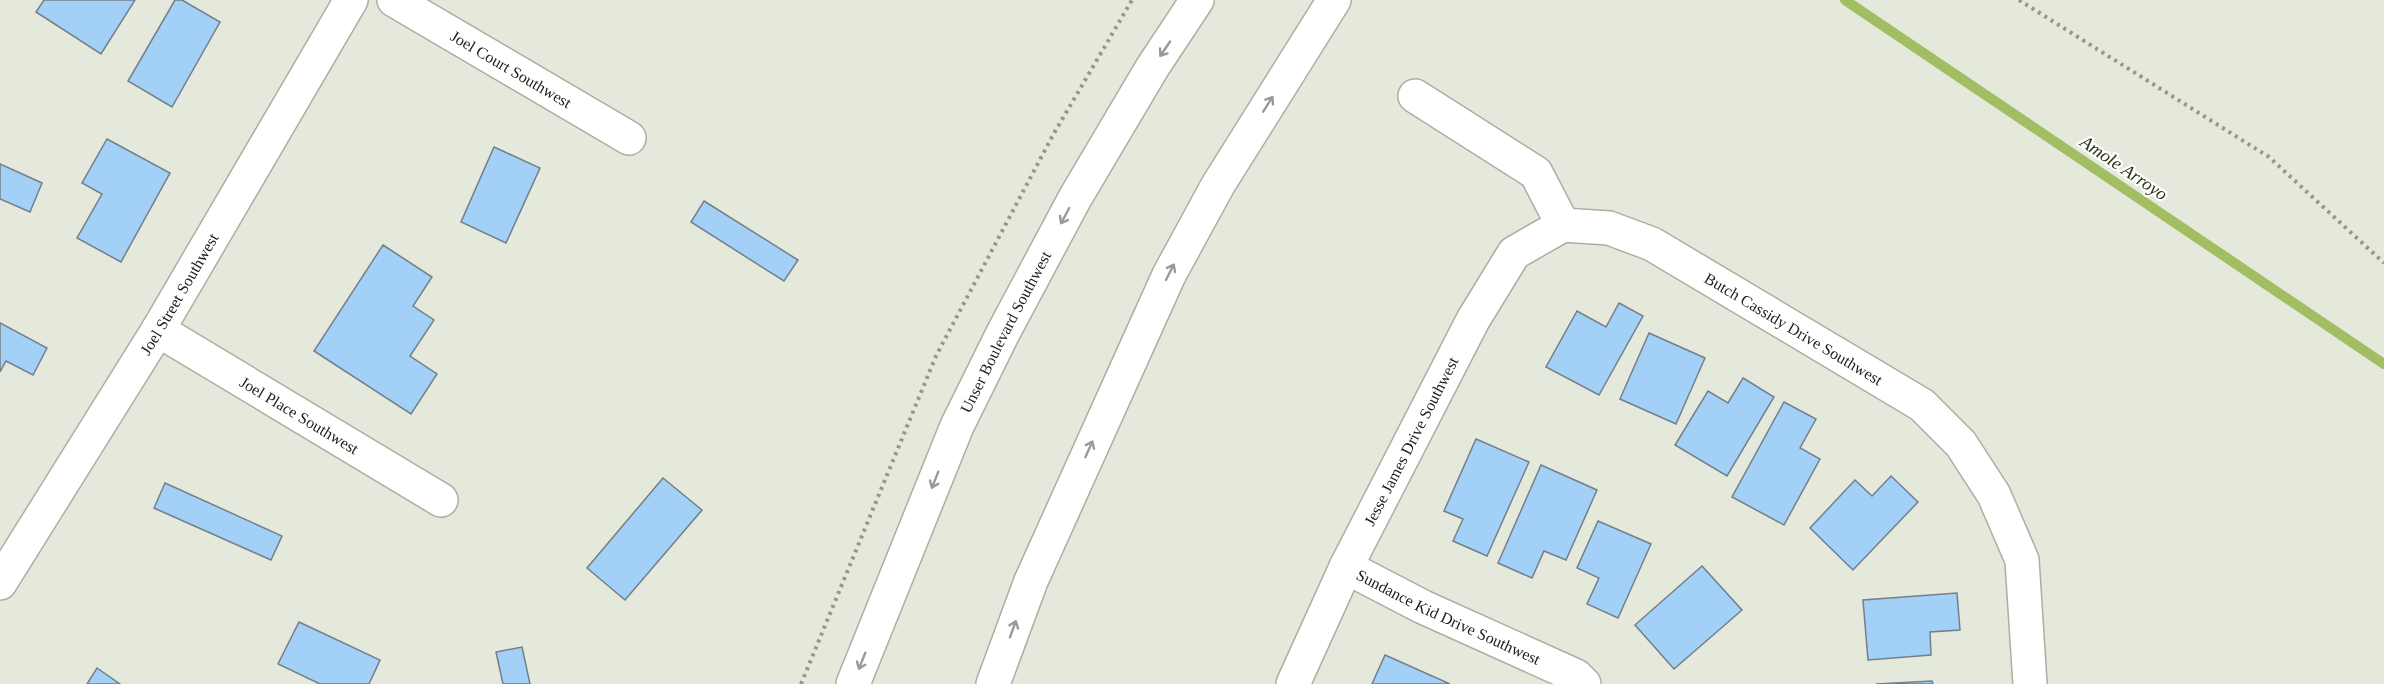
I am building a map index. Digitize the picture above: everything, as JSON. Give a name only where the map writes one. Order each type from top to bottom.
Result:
[{"type":"street","name":"Joel Street Southwest","points":[[0,583],[158,330],[351,0]]},
{"type":"street","name":"Joel Court Southwest","points":[[394,0],[629,138]]},
{"type":"street","name":"Unser Boulevard Southwest","points":[[853,684],[957,426],[1003,333],[1076,198],[1152,68],[1197,0]]},
{"type":"street","points":[[993,684],[1031,581],[1169,275],[1218,185],[1334,0]]},
{"type":"street","points":[[1415,96],[1536,173],[1563,225]]},
{"type":"street","name":"Jesse James Drive Southwest","points":[[1293,684],[1346,567],[1473,320],[1514,253],[1563,225]]},
{"type":"street","name":"Butch Cassidy Drive Southwest","points":[[1563,225],[1609,228],[1652,244],[1922,405],[1961,444],[1994,495],[2022,560],[2030,684]]},
{"type":"street","name":"Joel Place Southwest","points":[[158,330],[441,500]]},
{"type":"street","name":"Sundance Kid Drive Southwest","points":[[1346,567],[1423,607],[1576,676],[1584,684]]},
{"type":"path","points":[[801,684],[936,356],[1053,135],[1132,0]]},
{"type":"path","points":[[2019,0],[2269,157],[2384,263]]},
{"type":"building","points":[[44,0],[135,0],[101,54],[36,12]]},
{"type":"building","points":[[175,0],[182,0],[220,22],[172,107],[128,81]]},
{"type":"building","points":[[107,139],[170,173],[121,262],[77,238],[102,194],[82,183]]},
{"type":"building","points":[[494,147],[540,168],[506,243],[461,222]]},
{"type":"building","points":[[0,164],[42,183],[30,212],[0,199]]},
{"type":"building","points":[[704,201],[798,260],[784,281],[691,222]]},
{"type":"building","points":[[383,245],[432,277],[413,306],[434,320],[410,356],[437,374],[411,414],[314,351]]},
{"type":"building","points":[[1619,303],[1643,316],[1599,395],[1546,367],[1577,311],[1606,327]]},
{"type":"building","points":[[0,323],[47,348],[33,375],[6,361],[0,372]]},
{"type":"building","points":[[1649,333],[1705,358],[1676,424],[1620,399]]},
{"type":"building","points":[[1743,378],[1774,397],[1727,476],[1675,445],[1708,391],[1728,403]]},
{"type":"building","points":[[1784,402],[1816,419],[1800,448],[1820,459],[1784,525],[1732,497]]},
{"type":"building","points":[[1476,439],[1529,462],[1487,556],[1453,541],[1463,519],[1444,511]]},
{"type":"building","points":[[1541,465],[1597,490],[1566,560],[1544,551],[1532,578],[1498,563]]},
{"type":"building","points":[[1891,476],[1918,502],[1853,570],[1810,528],[1855,480],[1872,496]]},
{"type":"building","points":[[663,478],[702,510],[625,600],[587,568]]},
{"type":"building","points":[[165,483],[282,536],[271,560],[154,508]]},
{"type":"building","points":[[1598,521],[1651,544],[1618,618],[1587,604],[1599,578],[1577,568]]},
{"type":"building","points":[[1702,566],[1742,610],[1674,669],[1635,625]]},
{"type":"building","points":[[1957,593],[1960,630],[1930,632],[1931,655],[1868,660],[1863,600]]},
{"type":"building","points":[[299,622],[380,660],[369,684],[320,684],[278,664]]},
{"type":"building","points":[[522,647],[530,684],[503,684],[496,652]]},
{"type":"building","points":[[1385,655],[1450,684],[1372,684]]},
{"type":"building","points":[[97,668],[120,684],[87,684]]},
{"type":"building","points":[[1932,681],[1933,684],[1876,684]]},
{"type":"waterway","name":"Amole Arroyo","points":[[1845,0],[2384,364]]}]
